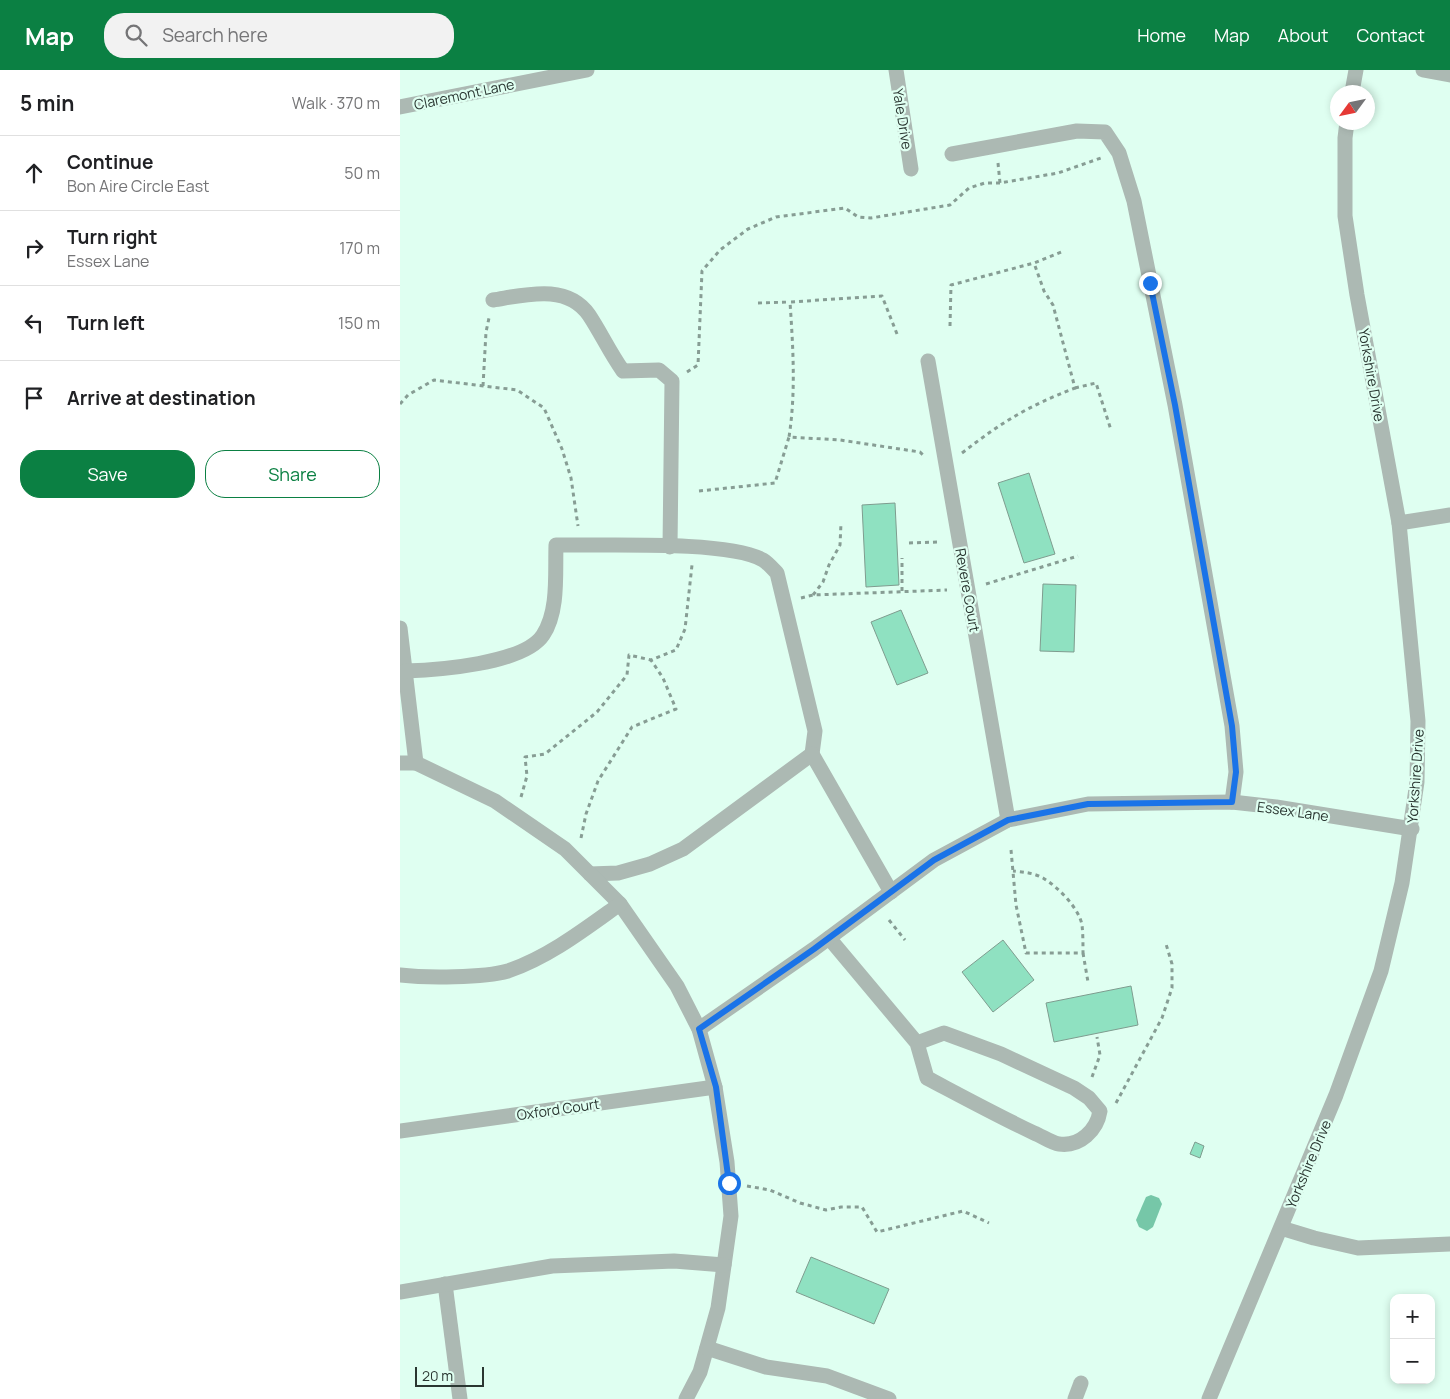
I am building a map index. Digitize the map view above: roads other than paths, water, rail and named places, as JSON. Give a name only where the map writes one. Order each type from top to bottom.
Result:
[{"type":"street","name":"Claremont Lane","points":[[400,107],[587,70]]},
{"type":"street","name":"Yale Drive","points":[[896,70],[911,169]]},
{"type":"street","points":[[1353,85],[1356,70]]},
{"type":"street","points":[[1423,70],[1450,75]]},
{"type":"street","name":"Yorkshire Drive","points":[[1209,1399],[1336,1096],[1381,971],[1412,829],[1417,782],[1418,721],[1399,523],[1357,295],[1345,216],[1346,130]]},
{"type":"street","points":[[952,154],[1077,132],[1105,132],[1119,153],[1134,201],[1208,585],[1217,652],[1232,726],[1236,772],[1232,802]]},
{"type":"street","points":[[493,300],[529,294],[553,293],[570,298],[588,314],[608,350],[623,370],[659,370],[672,381],[670,547]]},
{"type":"street","name":"Revere Court","points":[[928,361],[1008,820]]},
{"type":"street","points":[[1399,523],[1450,515]]},
{"type":"street","points":[[405,671],[486,662],[508,657],[526,649],[543,636],[550,619],[554,598],[556,545],[670,547],[738,551],[763,560],[777,573],[786,602],[815,731],[812,754],[892,892]]},
{"type":"street","points":[[400,628],[416,763]]},
{"type":"street","points":[[590,874],[618,873],[650,864],[683,849],[812,754]]},
{"type":"street","points":[[400,763],[416,763],[495,801],[566,849],[620,904],[677,986],[699,1029],[716,1087],[729,1183],[731,1216],[718,1308],[700,1372],[686,1399]]},
{"type":"street","name":"Essex Lane","points":[[699,1029],[829,938],[934,860],[1008,820],[1088,804],[1232,802],[1276,807],[1412,829]]},
{"type":"street","points":[[400,975],[421,977],[505,972],[526,964],[562,944],[620,904]]},
{"type":"street","points":[[829,938],[917,1043],[927,1078],[1059,1144],[1077,1142],[1088,1134],[1098,1122],[1100,1111],[1083,1093],[1001,1054],[944,1032],[917,1043]]},
{"type":"street","name":"Oxford Court","points":[[400,1131],[716,1087]]},
{"type":"street","points":[[1281,1228],[1358,1248],[1450,1244]]},
{"type":"street","points":[[400,1292],[552,1266],[674,1261],[724,1265]]},
{"type":"street","points":[[445,1284],[460,1399]]},
{"type":"street","points":[[707,1348],[766,1367],[827,1376],[889,1399]]},
{"type":"street","points":[[1075,1399],[1081,1383]]}]
